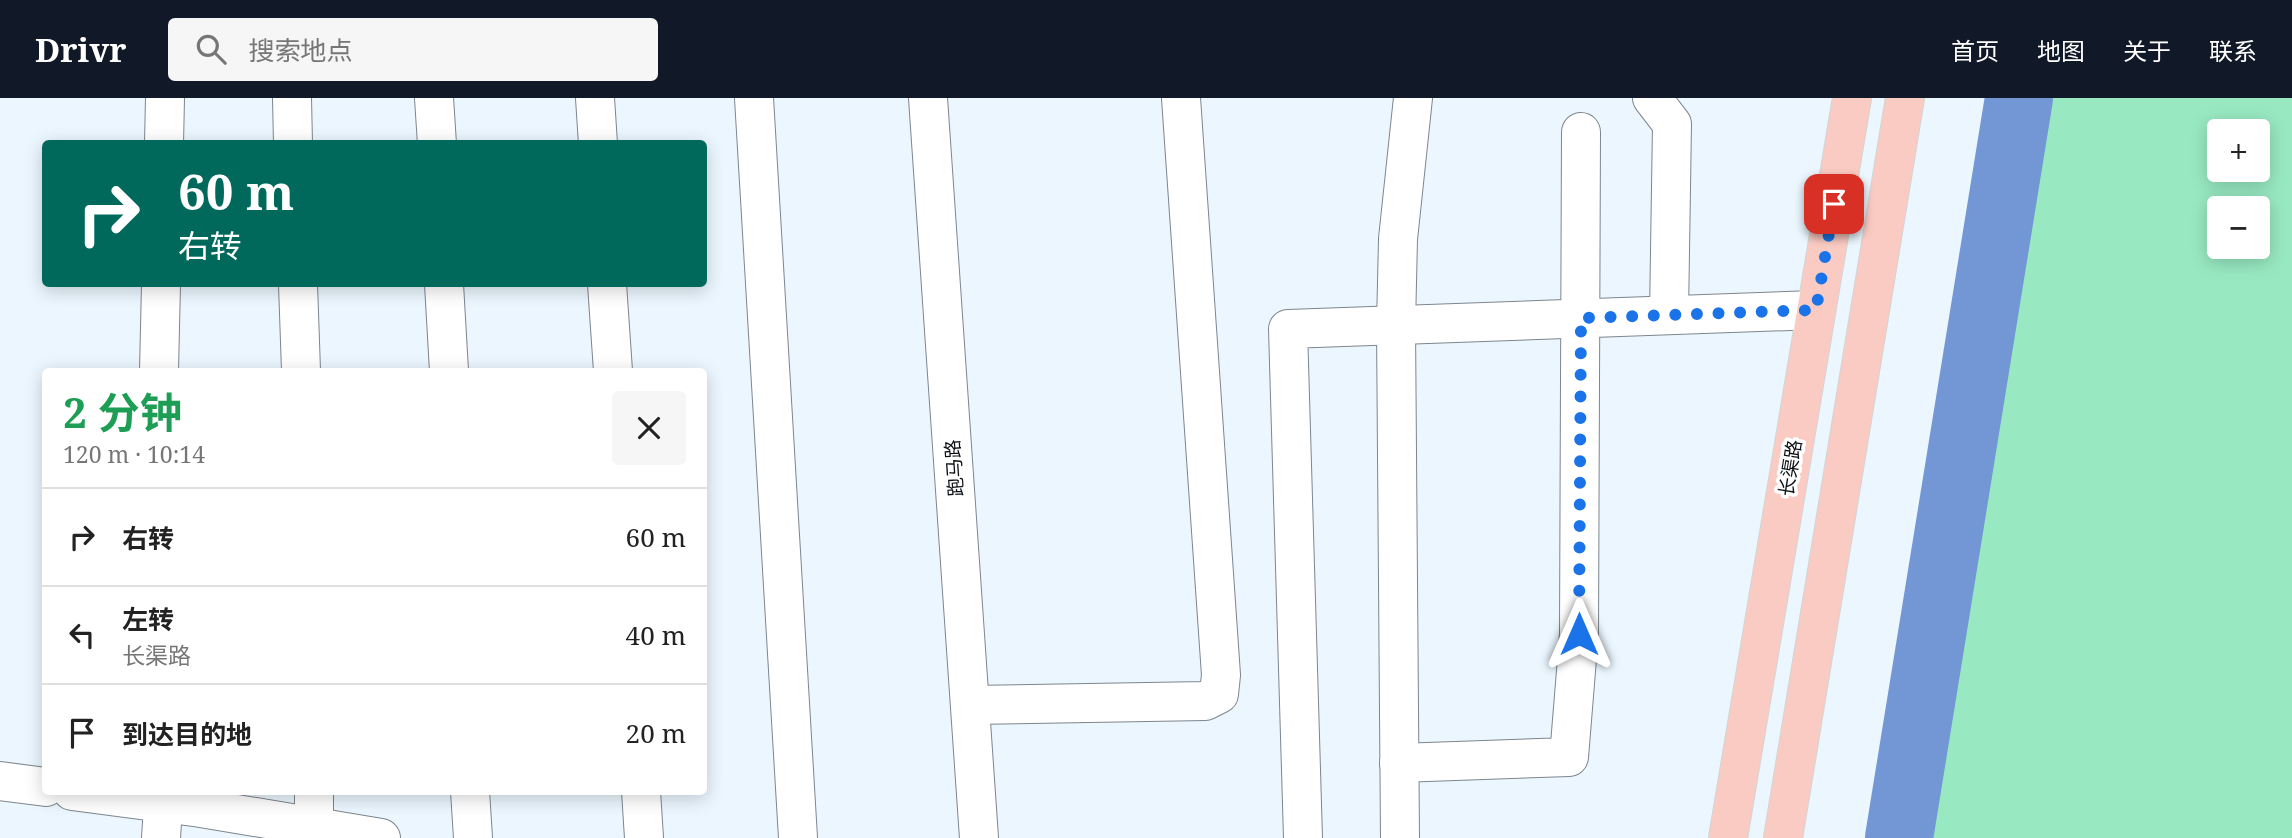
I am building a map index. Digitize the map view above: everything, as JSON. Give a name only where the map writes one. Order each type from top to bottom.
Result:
[{"type":"main road","name":"长渠路","points":[[1728,838],[1852,98]]},
{"type":"main road","points":[[1783,838],[1905,98]]},
{"type":"street","points":[[164,140],[165,98]]},
{"type":"street","points":[[292,98],[293,140]]},
{"type":"street","points":[[435,98],[437,140]]},
{"type":"street","points":[[595,98],[598,140]]},
{"type":"street","points":[[754,98],[798,838]]},
{"type":"street","name":"跑马路","points":[[928,98],[979,838]]},
{"type":"street","points":[[970,705],[1205,701],[1219,694],[1222,675],[1181,98]]},
{"type":"street","points":[[1399,838],[1396,325],[1398,239],[1413,98]]},
{"type":"street","points":[[1652,98],[1672,124],[1670,315]]},
{"type":"street","points":[[1399,763],[1569,757],[1579,634],[1581,132]]},
{"type":"street","points":[[159,368],[161,287]]},
{"type":"street","points":[[298,287],[301,368]]},
{"type":"street","points":[[444,287],[449,368]]},
{"type":"street","points":[[607,287],[613,368]]},
{"type":"street","points":[[1303,838],[1288,329],[1816,310]]},
{"type":"street","points":[[0,781],[42,787]]},
{"type":"street","points":[[90,795],[163,811],[314,819],[381,838]]},
{"type":"street","points":[[470,795],[473,838]]},
{"type":"street","points":[[641,795],[644,838]]},
{"type":"green space","points":[[2051,98],[2292,98],[2292,838],[1929,838]]},
{"type":"waterway","points":[[1899,838],[2019,98]]},
{"type":"route","points":[[1579,634],[1581,318],[1816,310],[1834,204]]}]
